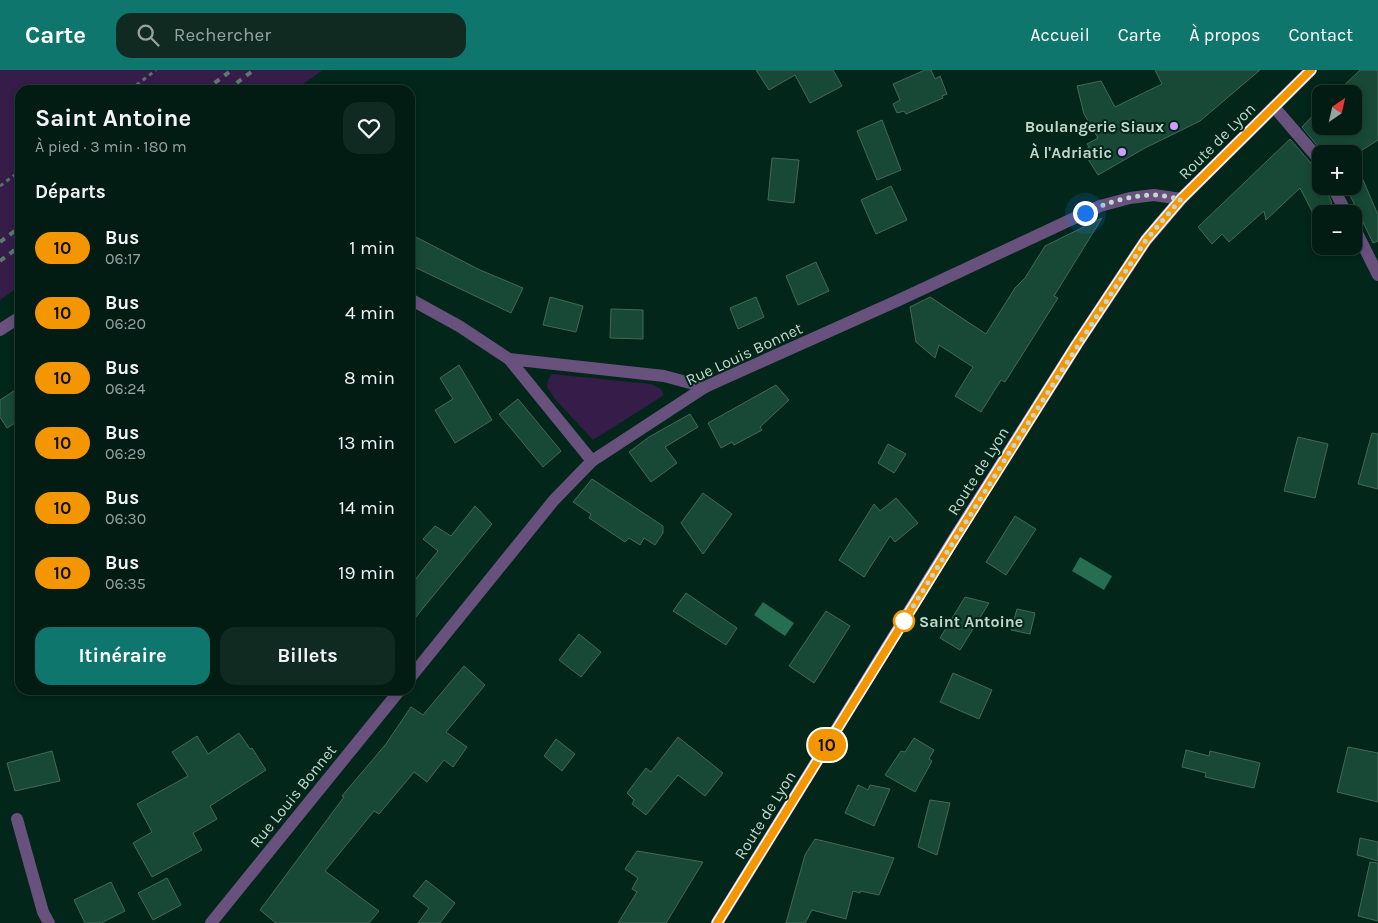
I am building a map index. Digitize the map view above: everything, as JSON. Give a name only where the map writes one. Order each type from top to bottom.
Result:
[{"type":"main road","name":"Route de Lyon","points":[[717,923],[1077,344],[1146,240],[1181,199],[1311,70]]},
{"type":"street","points":[[1274,107],[1312,151]]},
{"type":"street","name":"Rue Louis Bonnet","points":[[415,672],[554,500],[592,461],[705,387],[899,300],[1100,206],[1130,198],[1154,195],[1181,199]]},
{"type":"street","points":[[1362,244],[1378,275]]},
{"type":"street","points":[[415,302],[459,326],[509,359],[592,461]]},
{"type":"street","points":[[0,330],[15,320]]},
{"type":"street","points":[[509,359],[664,376],[705,387]]},
{"type":"street","name":"Rue Louis Bonnet","points":[[211,923],[396,695]]},
{"type":"street","points":[[17,819],[43,912],[49,923]]},
{"type":"path","points":[[136,85],[156,70]]},
{"type":"path","points":[[0,186],[15,176]]},
{"type":"shaded area","points":[[0,70],[323,70],[302,85],[15,85],[15,290],[0,300]]},
{"type":"shaded area","points":[[552,374],[651,384],[661,389],[664,395],[593,440],[555,399],[547,387],[548,380]]},
{"type":"shaded area","points":[[1080,557],[1112,576],[1104,590],[1072,571]]},
{"type":"shaded area","points":[[763,602],[794,623],[785,636],[754,615]]},
{"type":"building","points":[[756,70],[833,70],[842,86],[810,103],[795,75],[769,90]]},
{"type":"building","points":[[925,70],[931,70],[935,79],[940,76],[947,94],[942,96],[943,98],[906,114],[904,111],[897,113],[893,104],[900,100],[893,84]]},
{"type":"building","points":[[1155,70],[1260,70],[1200,121],[1145,148],[1098,175],[1083,151],[1089,147],[1087,144],[1098,138],[1084,114],[1077,86],[1101,81],[1115,107],[1162,84]]},
{"type":"building","points":[[1360,70],[1378,70],[1378,140],[1362,150],[1362,145],[1317,145],[1302,127],[1312,116],[1312,135],[1362,135],[1362,85],[1344,85]]},
{"type":"building","points":[[882,120],[901,170],[877,180],[857,131]]},
{"type":"building","points":[[1290,139],[1312,165],[1312,195],[1328,195],[1332,203],[1328,205],[1312,205],[1312,211],[1300,188],[1266,220],[1264,211],[1229,242],[1222,234],[1212,244],[1198,227]]},
{"type":"building","points":[[772,158],[799,160],[794,203],[768,200]]},
{"type":"building","points":[[1362,178],[1378,215],[1378,241],[1373,243],[1362,220],[1362,205],[1355,205],[1350,195],[1362,195]]},
{"type":"building","points":[[891,186],[907,220],[876,234],[861,200]]},
{"type":"building","points":[[1102,218],[1054,296],[1058,298],[1005,382],[1001,380],[981,412],[955,396],[973,367],[939,345],[935,358],[916,342],[910,307],[930,297],[986,334],[1015,288],[1025,278],[1045,246]]},
{"type":"building","points":[[415,237],[480,270],[523,288],[511,313],[415,267]]},
{"type":"building","points":[[816,262],[829,291],[798,305],[786,276]]},
{"type":"building","points":[[550,297],[583,306],[576,332],[543,325]]},
{"type":"building","points":[[756,297],[764,317],[738,329],[730,308]]},
{"type":"building","points":[[611,309],[643,310],[643,339],[610,338]]},
{"type":"building","points":[[459,365],[492,420],[455,443],[435,410],[453,399],[440,378]]},
{"type":"building","points":[[776,385],[789,400],[760,427],[762,430],[734,445],[732,442],[721,448],[708,423]]},
{"type":"building","points":[[15,390],[15,423],[7,428],[0,417],[0,400]]},
{"type":"building","points":[[518,399],[561,451],[543,467],[499,414]]},
{"type":"building","points":[[690,414],[698,427],[665,447],[677,463],[651,482],[629,452],[649,437]]},
{"type":"building","points":[[1372,433],[1378,434],[1378,489],[1358,484]]},
{"type":"building","points":[[1298,437],[1328,444],[1315,498],[1284,491]]},
{"type":"building","points":[[888,444],[906,454],[894,473],[878,463]]},
{"type":"building","points":[[592,479],[663,526],[663,533],[655,545],[644,538],[640,545],[629,538],[625,542],[589,518],[591,514],[573,502]]},
{"type":"building","points":[[703,493],[732,514],[703,554],[681,523]]},
{"type":"building","points":[[896,498],[918,523],[895,542],[890,536],[864,577],[839,560],[874,504],[880,511]]},
{"type":"building","points":[[475,506],[492,524],[415,618],[415,580],[438,551],[423,539],[435,526],[451,536]]},
{"type":"building","points":[[1015,516],[1036,529],[1006,575],[986,562]]},
{"type":"building","points":[[686,593],[737,628],[726,645],[673,611]]},
{"type":"building","points":[[965,597],[989,603],[960,650],[940,638]]},
{"type":"building","points":[[1017,609],[1035,613],[1030,634],[1011,630]]},
{"type":"building","points":[[826,611],[850,626],[814,683],[789,666]]},
{"type":"building","points":[[579,634],[601,652],[581,677],[559,660]]},
{"type":"building","points":[[464,666],[485,685],[446,732],[467,747],[453,767],[444,760],[427,782],[414,772],[379,814],[374,811],[325,871],[379,911],[369,923],[276,923],[260,910],[344,797],[342,796],[386,744],[411,707],[423,715]]},
{"type":"building","points":[[953,673],[992,690],[979,719],[940,702]]},
{"type":"building","points":[[239,733],[250,749],[252,748],[266,770],[210,806],[217,819],[193,833],[202,850],[152,877],[133,843],[152,832],[137,804],[188,776],[172,752],[197,736],[208,754]]},
{"type":"building","points":[[678,737],[723,773],[705,796],[678,775],[646,815],[632,804],[634,800],[627,793],[646,768],[651,772]]},
{"type":"building","points":[[914,738],[934,750],[929,759],[932,761],[915,792],[885,775],[901,751],[905,752]]},
{"type":"building","points":[[556,739],[575,754],[562,771],[544,756]]},
{"type":"building","points":[[1348,747],[1378,753],[1378,802],[1337,792]]},
{"type":"building","points":[[1186,750],[1209,756],[1210,751],[1260,763],[1254,788],[1205,777],[1206,773],[1182,767]]},
{"type":"building","points":[[52,751],[60,781],[15,791],[7,763]]},
{"type":"building","points":[[858,785],[868,790],[870,785],[890,789],[874,826],[845,813]]},
{"type":"building","points":[[930,800],[950,803],[937,855],[918,847]]},
{"type":"building","points":[[1360,838],[1378,842],[1378,861],[1357,855]]},
{"type":"building","points":[[815,839],[894,858],[879,895],[853,891],[846,919],[812,910],[805,923],[786,923],[805,855]]},
{"type":"building","points":[[637,851],[703,862],[666,923],[618,923],[637,892],[632,889],[638,878],[625,869]]},
{"type":"building","points":[[1370,862],[1378,863],[1378,921],[1358,916]]},
{"type":"building","points":[[167,878],[181,905],[153,920],[138,893]]},
{"type":"building","points":[[426,880],[455,903],[440,923],[418,923],[429,908],[413,896]]},
{"type":"building","points":[[111,882],[125,911],[101,923],[85,923],[74,900]]},
{"type":"railway","points":[[212,85],[232,70]]},
{"type":"railway","points":[[234,85],[254,70]]},
{"type":"railway","points":[[0,242],[15,231]]},
{"type":"railway","points":[[0,261],[15,250]]},
{"type":"bus line","name":"10","points":[[717,923],[1077,344],[1146,240],[1181,199],[1311,70]]},
{"type":"place","name":"Boulangerie Siaux","points":[[1174,126]]},
{"type":"place","name":"À l'Adriatic","points":[[1122,152]]},
{"type":"place","name":"Saint Antoine","points":[[904,621]]},
{"type":"route","points":[[904,621],[1077,344],[1146,240],[1181,199],[1154,195],[1130,198],[1100,206],[1085,213]]}]
